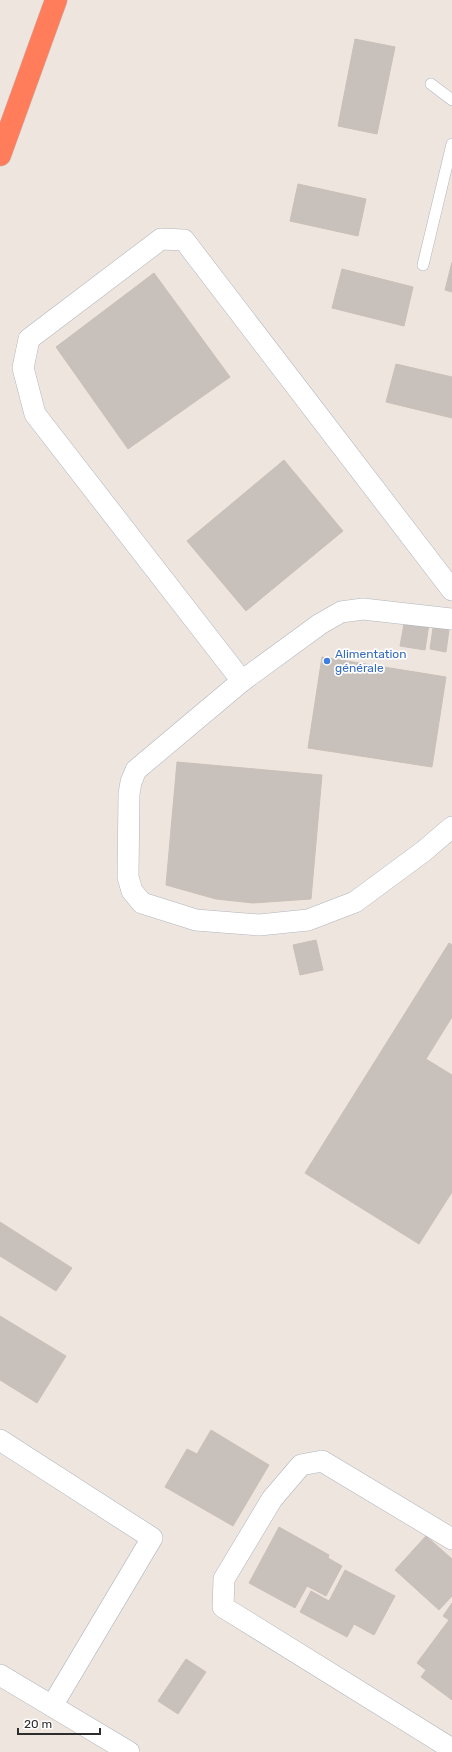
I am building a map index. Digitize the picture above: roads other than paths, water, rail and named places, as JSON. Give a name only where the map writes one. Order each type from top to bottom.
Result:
[{"type":"highway","points":[[0,155],[56,0]]},
{"type":"street","points":[[242,681],[35,414],[23,368],[29,339],[161,240],[184,240],[452,590]]},
{"type":"street","points":[[452,619],[363,609],[341,612],[320,624],[242,681],[136,770],[131,782],[129,794],[128,877],[132,890],[142,903],[196,920],[259,925],[308,920],[355,902],[424,851],[452,826]]},
{"type":"street","points":[[0,1440],[152,1538],[52,1706]]},
{"type":"street","points":[[452,1539],[322,1461],[301,1465],[272,1499],[224,1579],[223,1607],[452,1749]]},
{"type":"street","points":[[0,1675],[129,1752]]},
{"type":"lane","points":[[430,84],[452,100]]},
{"type":"lane","points":[[423,265],[452,144]]},
{"type":"place","name":"Alimentation générale","points":[[327,661]]}]
